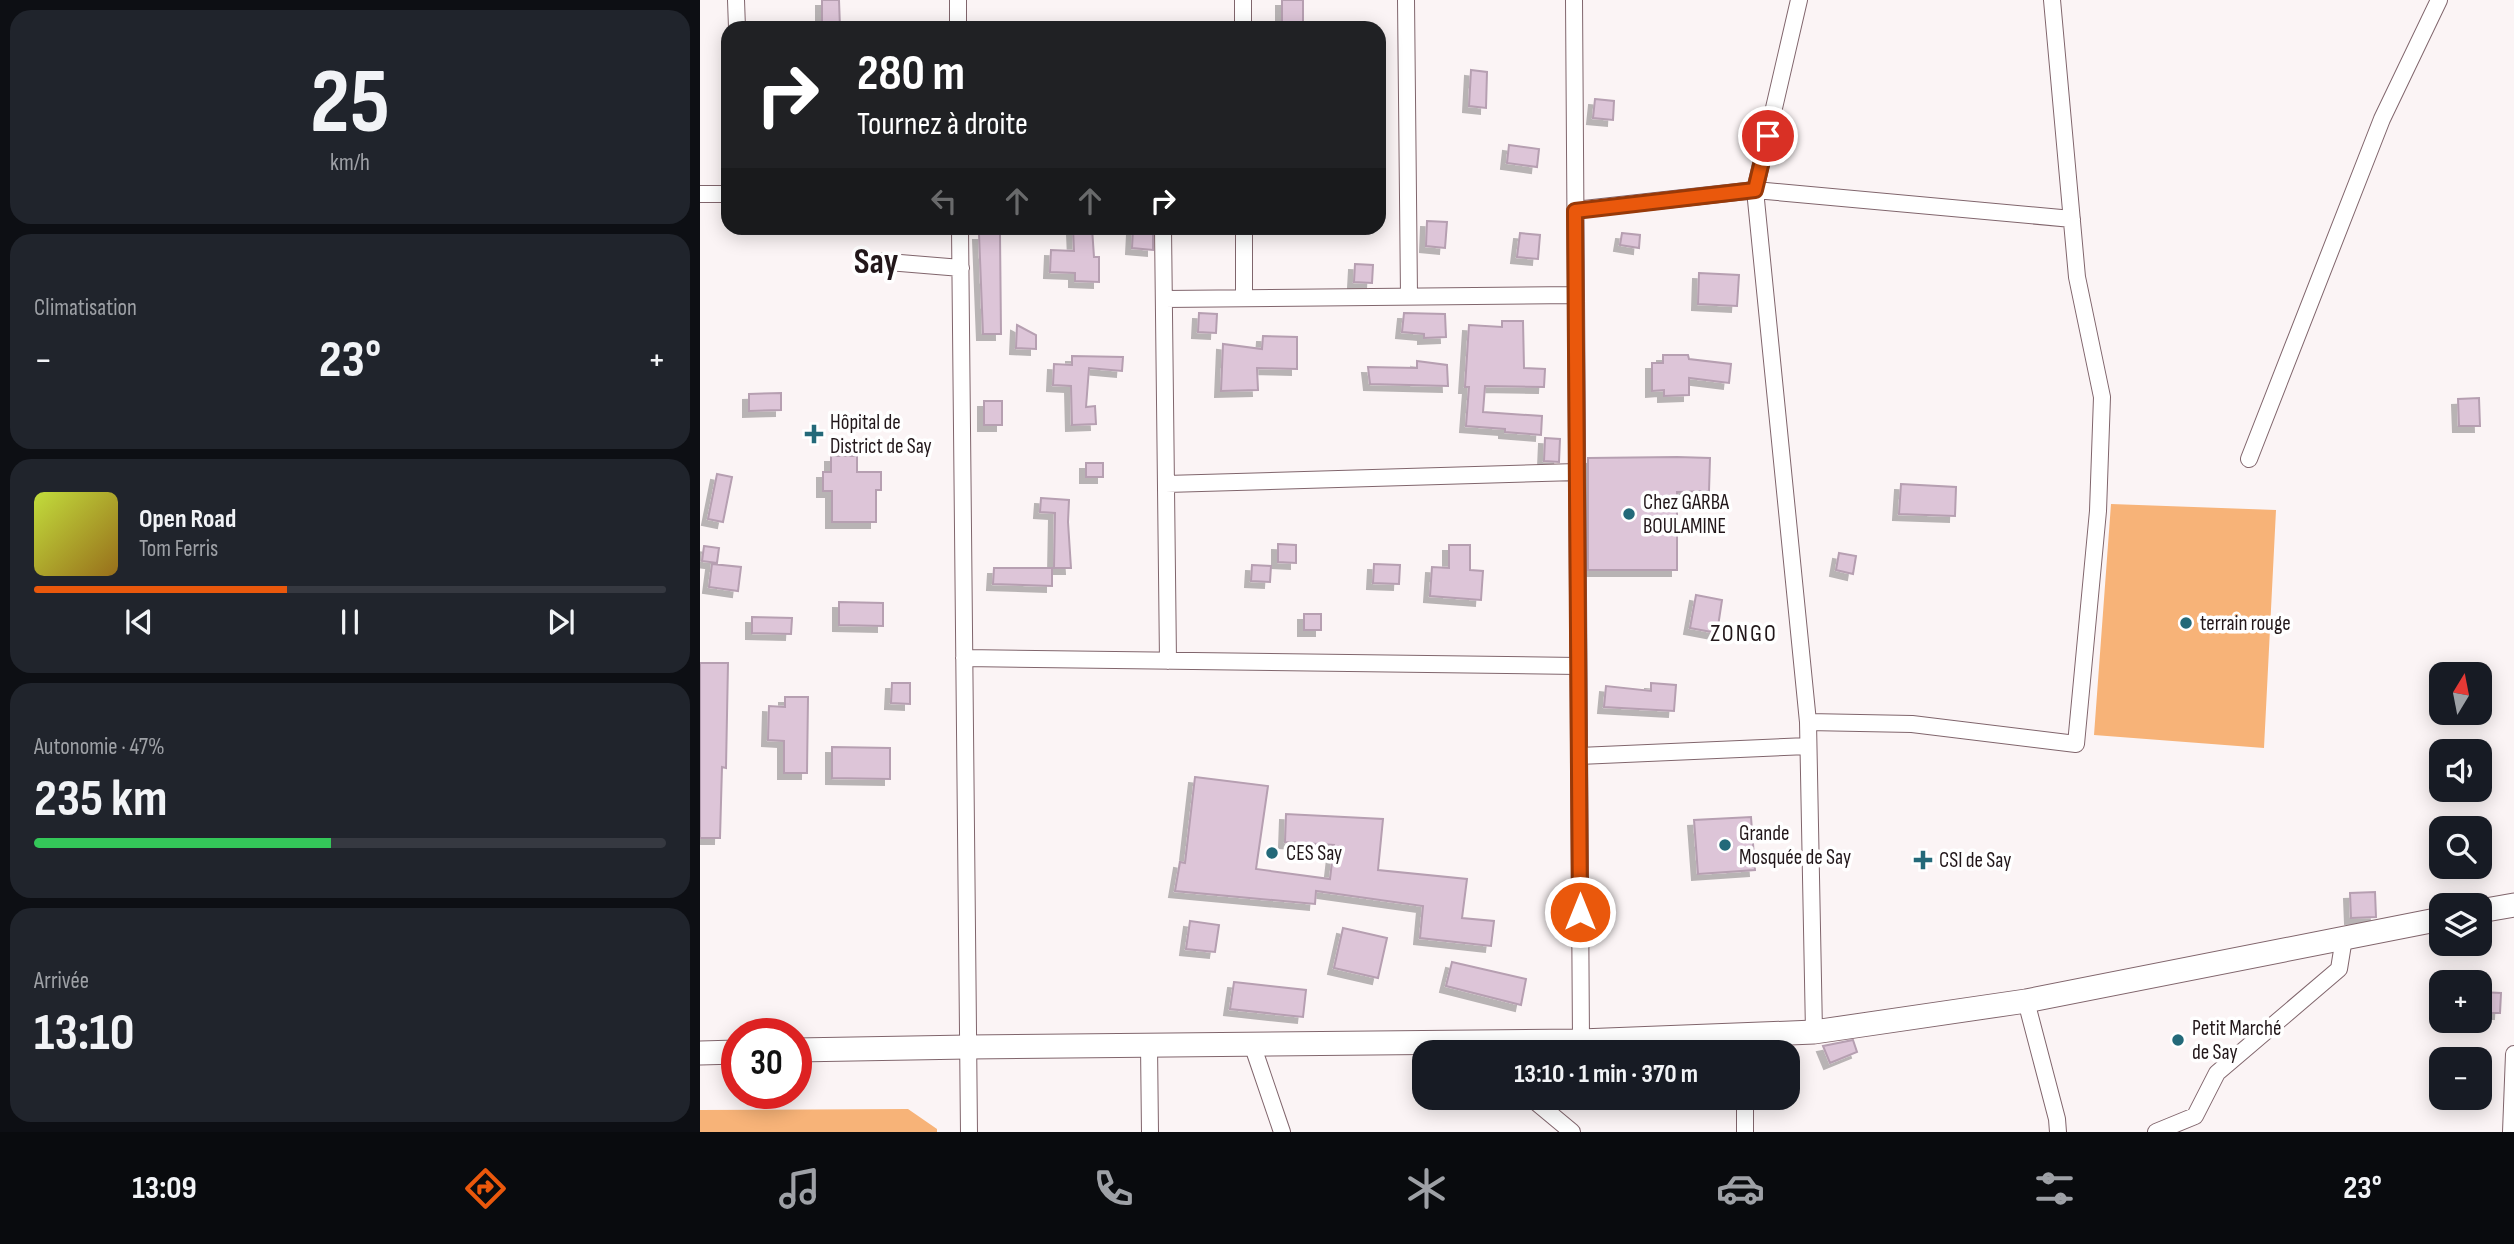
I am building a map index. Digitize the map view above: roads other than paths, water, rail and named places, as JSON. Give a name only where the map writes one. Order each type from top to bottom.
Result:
[{"type":"street","points":[[736,0],[737,21]]},
{"type":"street","points":[[958,0],[958,21]]},
{"type":"street","points":[[1243,0],[1243,21]]},
{"type":"street","points":[[1406,0],[1409,296]]},
{"type":"street","points":[[1574,0],[1581,1040]]},
{"type":"street","points":[[1799,0],[1755,190],[1808,722],[1815,1032]]},
{"type":"street","points":[[1808,722],[1912,724],[2076,744],[2098,511],[2102,397],[2077,277],[2052,0]]},
{"type":"street","points":[[2249,459],[2382,119],[2440,0]]},
{"type":"street","points":[[1575,211],[1755,190],[2072,219]]},
{"type":"street","points":[[700,194],[721,194]]},
{"type":"street","points":[[960,235],[969,1132]]},
{"type":"street","points":[[1163,235],[1168,661]]},
{"type":"street","points":[[1244,235],[1244,298]]},
{"type":"street","points":[[876,261],[961,268]]},
{"type":"street","points":[[1164,299],[1576,295]]},
{"type":"street","points":[[1166,484],[1577,472]]},
{"type":"street","points":[[964,658],[1578,666]]},
{"type":"street","points":[[1579,756],[1808,746]]},
{"type":"street","points":[[2492,909],[2514,905]]},
{"type":"street","points":[[1764,1040],[2026,1001],[2429,921]]},
{"type":"street","points":[[2156,1132],[2197,1124],[2217,1073],[2339,969],[2344,938]]},
{"type":"street","points":[[2026,1001],[2057,1119],[2058,1132]]},
{"type":"street","points":[[812,1050],[1252,1044],[1412,1046]]},
{"type":"street","points":[[1252,1044],[1282,1132]]},
{"type":"street","points":[[1149,1045],[1150,1132]]},
{"type":"street","points":[[700,1053],[721,1052]]},
{"type":"street","points":[[2511,1132],[2514,1054]]},
{"type":"street","points":[[1546,1110],[1572,1132]]},
{"type":"street","points":[[1745,1110],[1745,1132]]},
{"type":"place","name":"Hôpital de District de Say","points":[[814,434]]},
{"type":"place","name":"Chez GARBA BOULAMINE","points":[[1629,514]]},
{"type":"place","name":"terrain rouge","points":[[2186,623]]},
{"type":"place","name":"Grande Mosquée de Say","points":[[1725,845]]},
{"type":"place","name":"CES Say","points":[[1272,853]]},
{"type":"place","name":"CSI de Say","points":[[1923,860]]},
{"type":"place","name":"Petit Marché de Say","points":[[2178,1040]]},
{"type":"district","name":"Say","points":[[876,261]]},
{"type":"district","name":"ZONGO","points":[[1744,633]]}]
